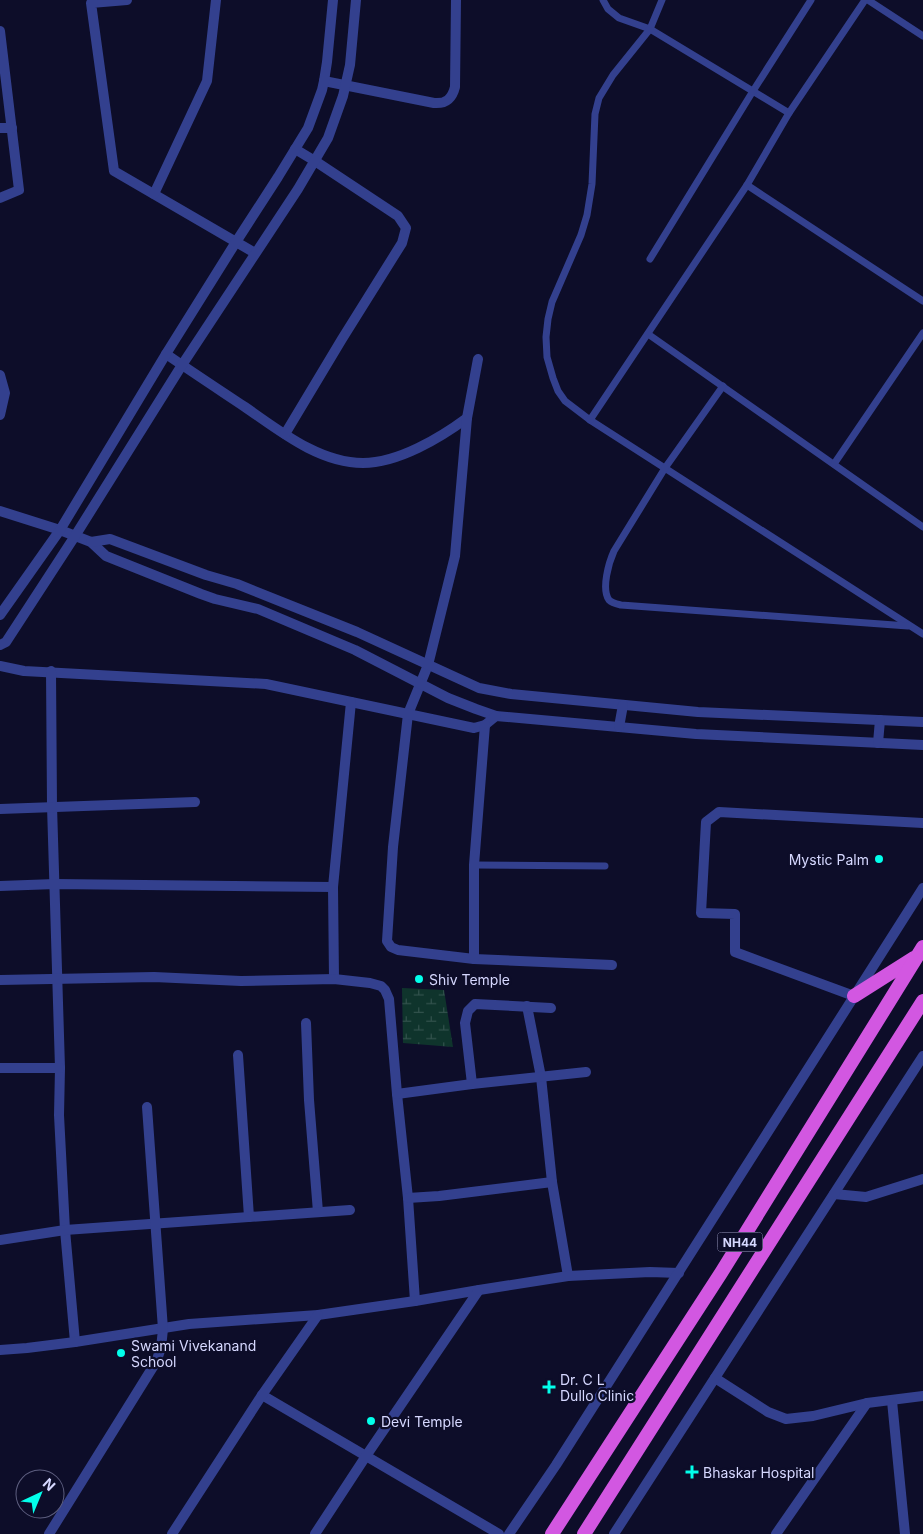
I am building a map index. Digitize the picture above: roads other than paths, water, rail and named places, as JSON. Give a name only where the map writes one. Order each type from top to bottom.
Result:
[{"type":"highway","points":[[854,996],[921,951]]},
{"type":"highway","name":"NH44","points":[[552,1534],[721,1273],[921,951]]},
{"type":"highway","name":"NH44","points":[[584,1534],[923,1001]]},
{"type":"street","points":[[127,0],[90,3],[114,171],[256,253]]},
{"type":"street","points":[[154,194],[206,81],[216,0]]},
{"type":"street","points":[[0,615],[60,530],[166,354],[308,128],[324,81],[333,0]]},
{"type":"street","points":[[0,645],[6,642],[75,536],[328,138],[344,96],[350,65],[356,0]]},
{"type":"street","points":[[324,81],[434,103],[446,102],[454,94],[456,79],[456,0]]},
{"type":"street","points":[[0,31],[19,190],[0,198]]},
{"type":"street","points":[[0,128],[12,128]]},
{"type":"street","points":[[285,434],[402,243],[406,228],[398,216],[295,149]]},
{"type":"street","points":[[166,354],[285,434],[313,450],[341,461],[365,463],[395,458],[447,432],[466,418]]},
{"type":"street","points":[[478,359],[466,418],[455,556],[428,665],[408,714],[393,847],[388,941],[391,947],[398,950],[474,959],[612,965]]},
{"type":"street","points":[[0,375],[5,393],[0,415]]},
{"type":"street","points":[[0,511],[91,542],[106,556],[202,594],[266,613],[355,650],[448,698],[496,716],[696,734],[923,745]]},
{"type":"street","points":[[91,542],[110,539],[206,575],[237,584],[357,632],[479,688],[511,694],[698,712],[923,722]]},
{"type":"street","points":[[202,594],[206,575]]},
{"type":"street","points":[[0,666],[24,670],[266,684],[474,728],[484,725],[496,716]]},
{"type":"street","points":[[51,671],[52,806],[60,1068],[59,1115],[75,1342]]},
{"type":"street","points":[[334,980],[333,887],[351,702]]},
{"type":"street","points":[[619,727],[623,705]]},
{"type":"street","points":[[878,743],[880,720]]},
{"type":"street","points":[[474,959],[474,864],[484,725]]},
{"type":"street","points":[[0,809],[195,802]]},
{"type":"street","points":[[854,996],[735,952],[735,914],[701,913],[706,822],[719,812],[923,823]]},
{"type":"street","points":[[0,886],[55,884],[333,887]]},
{"type":"street","points":[[508,1534],[556,1465],[923,888]]},
{"type":"street","points":[[0,980],[154,977],[250,981],[334,980],[370,983],[380,986],[385,990],[389,999],[408,1198],[415,1301]]},
{"type":"street","points":[[472,1084],[465,1023],[468,1011],[475,1004],[551,1008]]},
{"type":"street","points":[[527,1006],[541,1077],[552,1182],[568,1276]]},
{"type":"street","points":[[306,1023],[309,1100],[318,1212]]},
{"type":"street","points":[[238,1054],[249,1217]]},
{"type":"street","points":[[614,1534],[923,1056]]},
{"type":"street","points":[[0,1068],[60,1068]]},
{"type":"street","points":[[397,1094],[586,1072]]},
{"type":"street","points":[[49,1534],[156,1362],[162,1348],[163,1329],[157,1225],[147,1107]]},
{"type":"street","points":[[834,1194],[866,1197],[923,1179]]},
{"type":"street","points":[[408,1198],[552,1182]]},
{"type":"street","points":[[0,1240],[66,1230],[350,1210]]},
{"type":"street","points":[[0,1350],[75,1342],[189,1324],[318,1316],[568,1276],[650,1272],[679,1273]]},
{"type":"street","points":[[315,1534],[479,1290]]},
{"type":"street","points":[[172,1534],[262,1395],[318,1316]]},
{"type":"street","points":[[715,1378],[768,1412],[786,1419],[813,1416],[868,1403],[923,1396]]},
{"type":"street","points":[[262,1395],[499,1534]]},
{"type":"street","points":[[892,1401],[905,1534]]},
{"type":"street","points":[[776,1534],[868,1403]]},
{"type":"lane","points":[[603,0],[608,9],[619,18],[650,29],[789,113]]},
{"type":"lane","points":[[662,0],[650,29],[613,75],[599,98],[595,114],[592,184],[587,215],[582,235],[552,302],[548,319],[546,337],[547,357],[552,378],[565,401],[590,420],[923,634]]},
{"type":"lane","points":[[650,258],[811,0]]},
{"type":"lane","points":[[590,420],[747,185],[789,113],[867,0],[923,36]]},
{"type":"lane","points":[[747,185],[923,301]]},
{"type":"lane","points":[[834,464],[923,333]]},
{"type":"lane","points":[[648,334],[923,526]]},
{"type":"lane","points":[[723,386],[665,468],[609,562],[606,573],[607,592],[611,602],[621,605],[911,626]]},
{"type":"lane","points":[[474,864],[605,866]]},
{"type":"place","name":"Mystic Palm","points":[[879,859]]},
{"type":"place","name":"Shiv Temple","points":[[419,979]]},
{"type":"place","name":"Swami Vivekanand School","points":[[121,1353]]},
{"type":"place","name":"Dr. C L Dullo Clinic","points":[[549,1387]]},
{"type":"place","name":"Devi Temple","points":[[371,1421]]},
{"type":"place","name":"Bhaskar Hospital","points":[[692,1472]]}]
